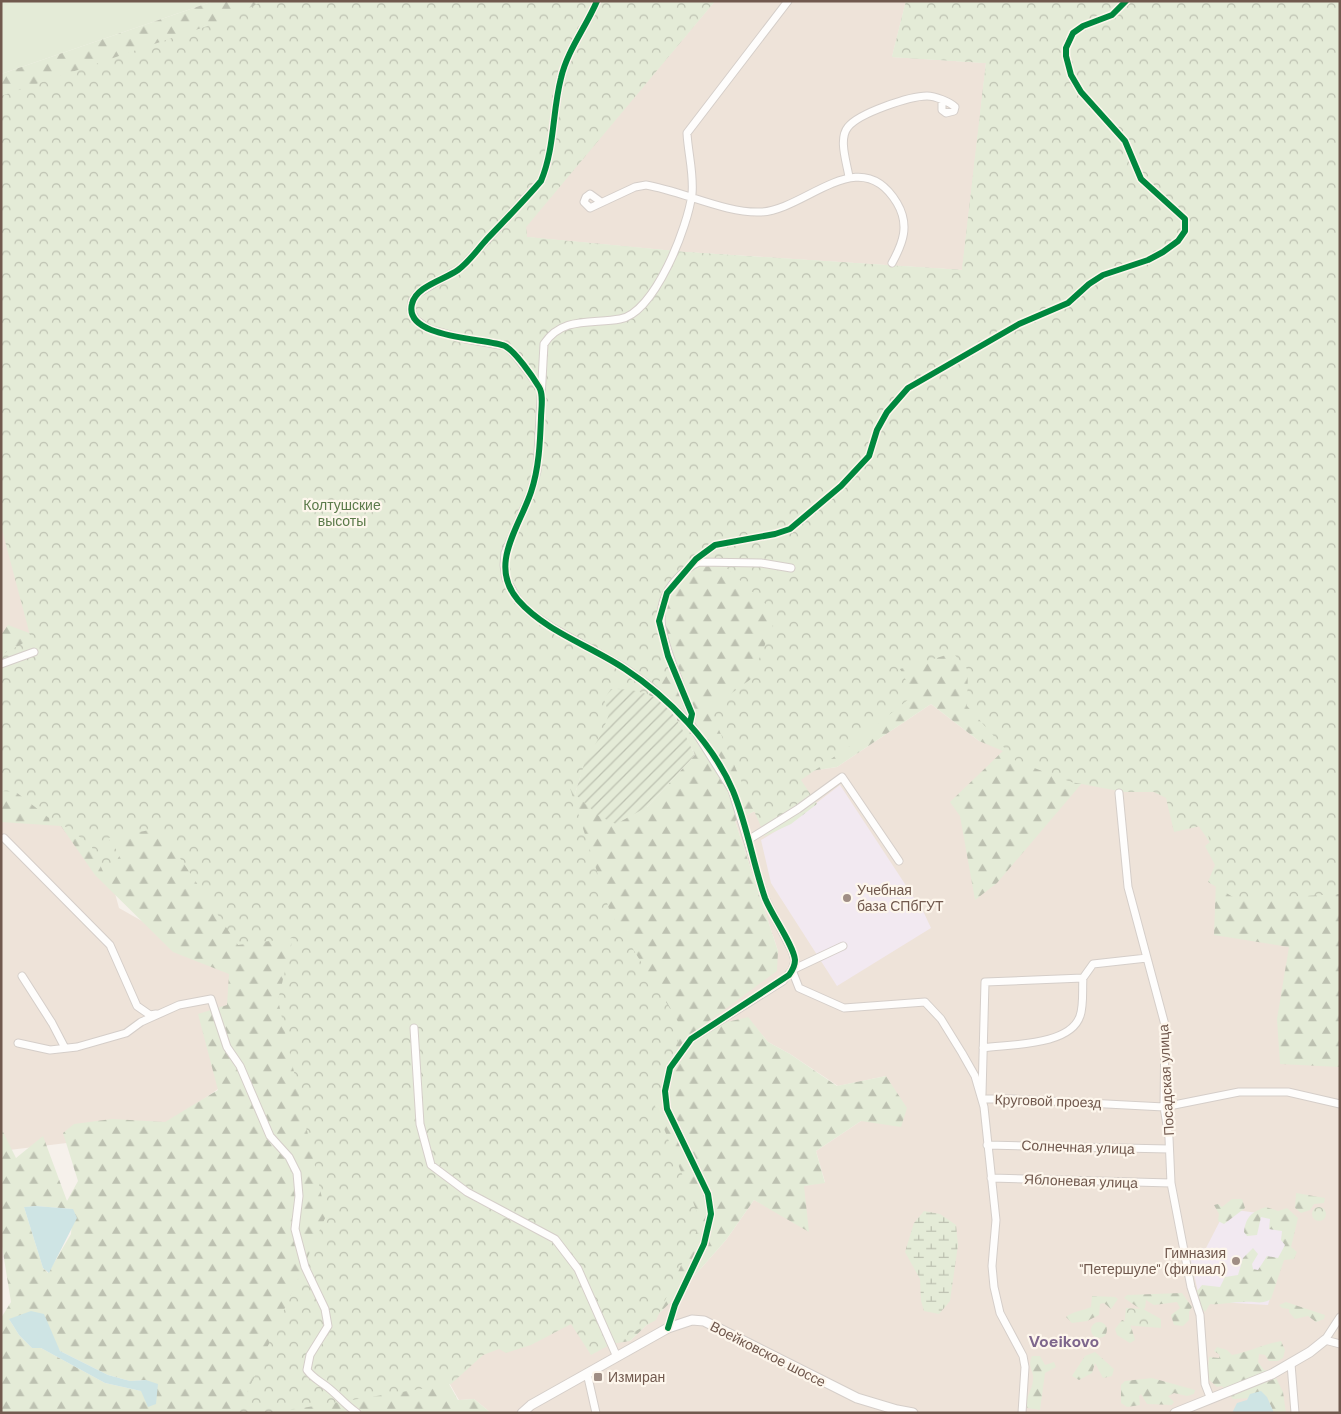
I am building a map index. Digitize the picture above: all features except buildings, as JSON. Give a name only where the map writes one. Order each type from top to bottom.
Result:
[{"type":"street","points":[[541,389],[506,346],[465,339],[428,329],[416,320],[411,310],[412,301],[418,294],[449,277],[466,263],[541,180],[548,163],[552,144],[561,77],[597,1]]},
{"type":"street","points":[[668,1328],[674,1305],[704,1244],[711,1214],[708,1194],[667,1109],[665,1091],[670,1068],[691,1039],[783,981],[792,970],[795,961],[792,951],[770,910],[732,790],[690,723],[651,687],[623,667],[554,628],[532,612],[518,600],[506,579],[504,565],[506,553],[531,492],[537,471],[544,344],[554,331],[583,321],[621,319],[629,316],[643,304],[657,284],[674,251],[691,196],[687,133],[788,1]]},
{"type":"street","points":[[849,177],[843,141],[848,127],[857,120],[914,97],[930,96],[942,101]]},
{"type":"street","points":[[601,202],[635,187],[646,185],[744,211],[762,212],[787,205],[849,177],[879,183],[890,192],[898,204],[903,224],[903,243],[892,263]]},
{"type":"street","points":[[690,723],[692,714],[668,656],[660,621],[665,598],[672,585],[692,565],[699,562],[761,563],[791,568]]},
{"type":"street","points":[[1,664],[34,652]]},
{"type":"street","points":[[748,840],[798,809],[842,776],[899,861]]},
{"type":"street","name":"Посадская улица","points":[[1119,793],[1128,887],[1165,1025],[1164,1107],[1171,1183],[1190,1288],[1200,1315],[1205,1384],[1210,1397]]},
{"type":"street","points":[[4,838],[110,945],[137,1006],[150,1015],[157,1014]]},
{"type":"street","points":[[792,970],[843,946]]},
{"type":"street","points":[[983,1048],[1047,1041],[1073,1029],[1081,1016],[1083,978],[1093,964],[1147,958]]},
{"type":"street","points":[[792,970],[799,988],[844,1008],[926,1002],[941,1019],[974,1076],[982,1099],[996,1220],[992,1266],[994,1287],[1000,1312],[1023,1356],[1025,1367],[1022,1413]]},
{"type":"street","points":[[22,976],[52,1023],[64,1048]]},
{"type":"street","name":"Круговой проезд","points":[[1083,978],[985,982],[982,1099],[1023,1099],[1164,1107],[1239,1092],[1288,1092],[1340,1104]]},
{"type":"street","points":[[18,1043],[50,1050],[77,1047],[126,1033],[157,1014],[179,1005],[211,999],[227,1047],[240,1066],[270,1136],[288,1157],[297,1173],[299,1196],[295,1229],[305,1267],[326,1309],[328,1326],[310,1355],[307,1370],[315,1380],[325,1386],[341,1403],[357,1413]]},
{"type":"street","points":[[414,1028],[420,1124],[431,1165],[467,1192],[555,1239],[578,1269],[617,1357]]},
{"type":"street","name":"Солнечная улица","points":[[987,1145],[1169,1149]]},
{"type":"street","name":"Яблоневая улица","points":[[991,1178],[1171,1183]]},
{"type":"street","points":[[1175,1413],[1291,1364],[1325,1340],[1340,1317]]},
{"type":"street","name":"Воейковское шоссе","points":[[522,1413],[531,1405],[668,1328],[692,1320],[704,1321],[857,1398],[913,1413]]},
{"type":"street","points":[[1325,1340],[1340,1344]]},
{"type":"street","points":[[1291,1364],[1294,1413]]},
{"type":"street","points":[[587,1374],[596,1413]]},
{"type":"shaded area","points":[[715,1],[906,1],[892,57],[986,63],[963,270],[685,252],[526,237],[525,227]]},
{"type":"shaded area","points":[[1,473],[119,908],[232,972],[218,1089],[157,1132],[1,1151]]},
{"type":"shaded area","points":[[931,704],[979,741],[1080,756],[1340,846],[1340,1413],[491,1413],[474,1399],[459,1400],[443,1372],[520,1302],[630,1341],[673,1300],[726,1240],[754,1200],[776,1211],[804,1186],[825,1182],[816,1151],[861,1121],[886,1076],[838,1086],[790,1054],[768,1042],[748,1018],[697,1029],[778,951],[735,821],[771,803],[784,775],[837,767]]},
{"type":"shaded area","name":"Учебная база СПбГУТ","points":[[840,785],[924,913],[931,928],[837,986],[771,883],[761,840],[793,821]]},
{"type":"shaded area","points":[[24,1207],[73,1209],[77,1218],[49,1273],[43,1268]]},
{"type":"shaded area","name":"Гимназия \"Петершуле\" (филиал)","points":[[1222,1208],[1294,1218],[1268,1305],[1200,1301],[1188,1248],[1206,1248],[1222,1217]]},
{"type":"shaded area","points":[[31,1311],[44,1314],[60,1351],[108,1375],[130,1381],[146,1380],[158,1384],[156,1404],[148,1407],[141,1391],[105,1383],[41,1348],[32,1348],[19,1335],[9,1319]]},
{"type":"shaded area","points":[[1261,1391],[1267,1397],[1274,1413],[1232,1413],[1237,1403],[1247,1400],[1250,1394]]},
{"type":"green space","points":[[1,1],[214,1],[1,74]]},
{"type":"green space","name":"Колтушские высоты","points":[[214,1],[715,1],[526,227],[527,237],[685,252],[962,270],[986,63],[892,57],[906,1],[1340,1],[1340,1067],[1280,1064],[1277,1019],[1289,947],[1214,935],[1217,853],[1185,806],[1152,790],[1083,782],[997,883],[975,900],[960,816],[950,802],[1003,751],[979,741],[931,704],[837,767],[784,775],[771,803],[735,821],[778,951],[777,971],[698,1029],[748,1017],[768,1042],[790,1054],[837,1086],[886,1076],[907,1108],[901,1127],[861,1121],[816,1151],[825,1183],[804,1186],[809,1232],[754,1200],[726,1240],[673,1300],[630,1341],[611,1344],[582,1285],[443,1373],[458,1400],[474,1399],[491,1413],[1,1413],[1,1318],[11,1302],[1,1240],[1,1128],[16,1158],[43,1136],[67,1201],[78,1181],[63,1133],[74,1124],[112,1119],[165,1122],[218,1090],[198,1014],[227,1005],[229,974],[173,952],[95,875],[61,826],[1,822],[1,635],[8,625],[45,639],[1,476],[1,74]],"holes":[[[673,712],[695,755],[647,807],[575,794],[585,761]],[[24,1207],[73,1209],[71,1234],[48,1273],[43,1268]],[[9,1319],[55,1343],[60,1351],[108,1375],[130,1381],[146,1380],[141,1391],[105,1383],[41,1348],[32,1348],[19,1335]]]},
{"type":"green space","name":"Колтушские высоты","points":[[263,1],[715,1],[526,227],[527,237],[685,252],[962,270],[986,63],[892,57],[906,1],[1340,1],[1340,894],[1238,900],[1208,882],[1215,865],[1205,846],[1210,842],[1205,825],[1174,832],[1166,798],[1154,792],[1124,792],[1071,782],[1016,761],[967,706],[968,670],[953,653],[900,669],[914,695],[851,745],[801,780],[817,804],[791,824],[765,836],[710,709],[751,679],[777,615],[728,569],[706,558],[692,564],[662,603],[660,636],[672,666],[570,788],[610,912],[682,1028],[655,1106],[701,1222],[656,1320],[591,1355],[571,1324],[531,1345],[506,1353],[499,1349],[483,1355],[451,1384],[271,1413],[238,1413],[326,1216],[278,1000],[293,938],[238,945],[160,828],[108,838],[120,855],[106,878],[91,845],[60,823],[50,824],[49,818],[16,792],[1,791],[1,655],[31,639],[1,526],[1,96],[225,20]]},
{"type":"green space","points":[[611,689],[644,693],[656,698],[681,726],[695,755],[647,807],[616,824],[599,816],[575,794],[585,761],[602,733],[609,714],[604,699]]},
{"type":"green space","points":[[1296,1193],[1325,1198],[1324,1203],[1314,1204],[1310,1210],[1301,1213],[1295,1208]]},
{"type":"green space","points":[[1232,1199],[1242,1199],[1245,1208],[1224,1224],[1218,1221],[1219,1214],[1214,1205],[1218,1204],[1222,1207]]},
{"type":"green space","points":[[1266,1207],[1278,1211],[1287,1208],[1298,1218],[1291,1247],[1297,1252],[1294,1259],[1284,1260],[1271,1299],[1261,1302],[1210,1304],[1205,1312],[1199,1305],[1195,1290],[1198,1290],[1202,1285],[1220,1287],[1225,1277],[1238,1275],[1243,1258],[1253,1248],[1258,1254],[1252,1264],[1253,1269],[1258,1270],[1267,1256],[1278,1258],[1285,1245],[1281,1240],[1282,1231],[1269,1229],[1270,1219],[1261,1217],[1257,1235],[1247,1236],[1244,1232],[1250,1215]]},
{"type":"green space","points":[[1319,1207],[1324,1209],[1326,1214],[1324,1219],[1319,1221],[1314,1219],[1312,1214],[1314,1209]]},
{"type":"green space","points":[[924,1211],[940,1214],[956,1225],[958,1245],[950,1301],[939,1314],[924,1311],[921,1301],[920,1279],[905,1252],[914,1223]]},
{"type":"green space","points":[[1182,1293],[1192,1307],[1189,1312],[1189,1320],[1183,1326],[1174,1325],[1171,1315],[1180,1308],[1177,1302],[1154,1305],[1146,1300],[1145,1308],[1142,1310],[1124,1298],[1127,1295]]},
{"type":"green space","points":[[1092,1296],[1115,1297],[1118,1299],[1111,1309],[1104,1303],[1100,1304],[1099,1315],[1087,1321],[1072,1323],[1066,1317],[1091,1307]]},
{"type":"green space","points":[[1286,1302],[1325,1315],[1324,1319],[1316,1322],[1308,1316],[1295,1319],[1289,1312],[1289,1309],[1282,1308],[1279,1305]]},
{"type":"green space","points":[[1126,1308],[1143,1309],[1161,1319],[1161,1328],[1124,1325]]},
{"type":"green space","points":[[1122,1320],[1130,1323],[1135,1340],[1130,1343],[1117,1335],[1115,1329]]},
{"type":"green space","points":[[1099,1322],[1105,1324],[1107,1330],[1105,1336],[1099,1338],[1093,1336],[1091,1330],[1093,1324]]},
{"type":"green space","points":[[1281,1341],[1285,1350],[1283,1358],[1278,1361],[1269,1361],[1265,1355],[1259,1354],[1258,1362],[1264,1370],[1272,1370],[1283,1392],[1286,1413],[1274,1413],[1267,1397],[1233,1399],[1222,1386],[1217,1387],[1207,1378],[1209,1357],[1219,1358],[1220,1355],[1214,1351],[1217,1347],[1227,1350],[1232,1355]]},
{"type":"green space","points":[[1095,1352],[1114,1369],[1112,1376],[1103,1378],[1095,1363],[1092,1373],[1079,1380],[1072,1376],[1085,1356]]},
{"type":"green space","points":[[1032,1356],[1040,1356],[1045,1365],[1054,1362],[1056,1367],[1045,1373],[1040,1410],[1027,1408],[1033,1380],[1030,1366]]},
{"type":"green space","points":[[1152,1378],[1195,1390],[1194,1394],[1187,1396],[1174,1393],[1168,1396],[1174,1402],[1172,1405],[1147,1404],[1141,1394],[1139,1396],[1140,1405],[1127,1407],[1121,1403],[1121,1385],[1125,1381]]},
{"type":"cycle path","points":[[597,1],[564,68],[558,91],[549,155],[541,181],[466,263],[452,274],[419,292],[412,304],[413,316],[420,324],[433,331],[505,346],[519,359],[539,387],[542,402],[540,446],[534,483],[509,546],[506,560],[509,587],[518,600],[542,621],[641,680],[688,722],[714,756],[733,791],[765,898],[794,954],[795,960],[789,975],[691,1039],[670,1068],[665,1091],[667,1109],[708,1194],[711,1214],[704,1244],[675,1305],[668,1328]]},
{"type":"cycle path","points":[[690,723],[692,714],[668,656],[659,621],[667,593],[696,559],[715,545],[775,534],[790,529],[841,486],[869,456],[877,430],[887,412],[908,388],[1019,324],[1068,303],[1089,284],[1103,275],[1148,260],[1163,252],[1178,241],[1185,231],[1185,219],[1141,179],[1125,141],[1081,92],[1071,75],[1066,56],[1066,48],[1073,33],[1083,26],[1112,15],[1126,1]]},
{"type":"place","name":"Учебная база СПбГУТ","points":[[847,898]]},
{"type":"place","name":"Гимназия \"Петершуле\" (филиал)","points":[[1236,1261]]},
{"type":"place","name":"Измиран","points":[[598,1377]]},
{"type":"district","name":"Voeikovo","points":[[1064,1341]]}]
